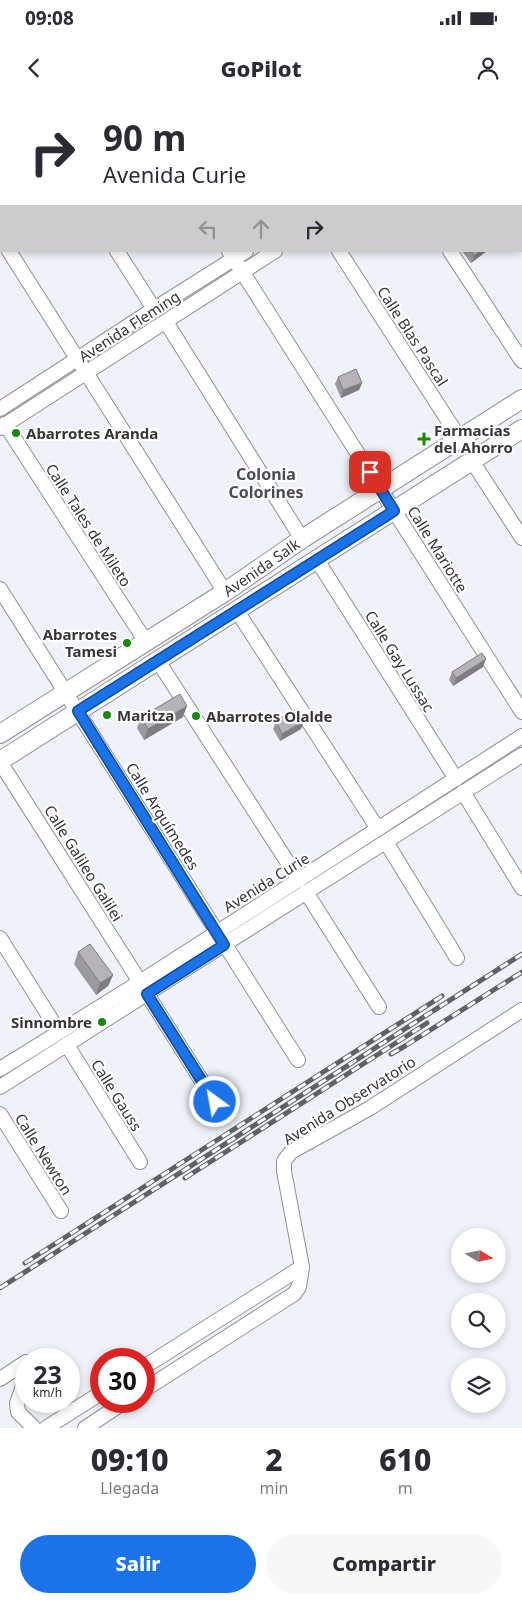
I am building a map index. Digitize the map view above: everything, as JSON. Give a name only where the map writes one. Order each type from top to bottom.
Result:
[{"type":"main road","name":"Avenida Salk","points":[[0,734],[225,592],[302,539],[522,399]]},
{"type":"main road","name":"Avenida Salk","points":[[0,762],[522,429]]},
{"type":"street","points":[[10,252],[225,592]]},
{"type":"street","points":[[119,252],[154,309]]},
{"type":"street","name":"Avenida Fleming","points":[[2,426],[273,252]]},
{"type":"street","name":"Calle Blas Pascal","points":[[339,252],[460,439]]},
{"type":"street","points":[[451,252],[522,361]]},
{"type":"street","name":"Avenida Fleming","points":[[0,409],[236,254]]},
{"type":"street","name":"Calle Mariotte","points":[[236,254],[243,272],[522,712]]},
{"type":"street","points":[[166,322],[302,539]]},
{"type":"street","name":"Calle Tales de Mileto","points":[[2,426],[146,642]]},
{"type":"street","points":[[472,461],[522,538]]},
{"type":"street","name":"Calle Gay Lussac","points":[[317,560],[456,779]]},
{"type":"street","name":"Calle Arquímedes","points":[[0,589],[298,1060]]},
{"type":"street","points":[[237,610],[378,829]]},
{"type":"street","points":[[158,661],[379,1007]]},
{"type":"street","name":"Avenida Curie","points":[[0,1069],[59,1032],[224,945],[378,829],[522,736]]},
{"type":"street","name":"Avenida Curie","points":[[0,1087],[67,1045],[216,932],[386,842],[522,755]]},
{"type":"street","name":"Calle Galileo Galilei","points":[[0,762],[215,1102]]},
{"type":"street","points":[[463,792],[522,888]]},
{"type":"street","points":[[386,842],[457,958]]},
{"type":"street","points":[[0,938],[59,1032]]},
{"type":"street","name":"Avenida Observatorio","points":[[155,1383],[294,1294],[300,1287],[302,1267],[284,1171],[284,1161],[291,1152],[370,1108],[522,1010]]},
{"type":"street","name":"Calle Gauss","points":[[67,1045],[140,1162]]},
{"type":"street","name":"Calle Newton","points":[[0,1114],[61,1211]]},
{"type":"street","points":[[155,1360],[302,1267]]},
{"type":"street","points":[[0,1379],[15,1369]]},
{"type":"street","points":[[46,1428],[90,1400]]},
{"type":"street","points":[[19,1413],[34,1428]]},
{"type":"street","points":[[84,1428],[107,1413]]},
{"type":"building","points":[[356,369],[362,383],[343,390],[338,377]]},
{"type":"building","points":[[482,653],[486,659],[456,678],[452,672]]},
{"type":"building","points":[[180,694],[187,706],[148,729],[141,717]]},
{"type":"building","points":[[297,709],[304,721],[282,734],[276,721]]},
{"type":"building","points":[[90,944],[113,975],[100,983],[78,952]]},
{"type":"railway","points":[[0,1288],[522,954]]},
{"type":"railway","points":[[391,1054],[522,972]]},
{"type":"railway","points":[[25,1263],[442,996]]},
{"type":"railway","points":[[185,1178],[427,1023]]},
{"type":"place","name":"Abarrotes Aranda","points":[[16,433]]},
{"type":"place","name":"Farmacias del Ahorro","points":[[424,439]]},
{"type":"place","name":"Abarrotes Tamesi","points":[[127,643]]},
{"type":"place","name":"Maritza","points":[[107,715]]},
{"type":"place","name":"Abarrotes Olalde","points":[[196,716]]},
{"type":"place","name":"Sinnombre","points":[[102,1022]]},
{"type":"district","name":"Colonia Colorines","points":[[266,483]]},
{"type":"route","points":[[215,1102],[147,994],[224,945],[78,711],[394,511],[370,472]]}]
